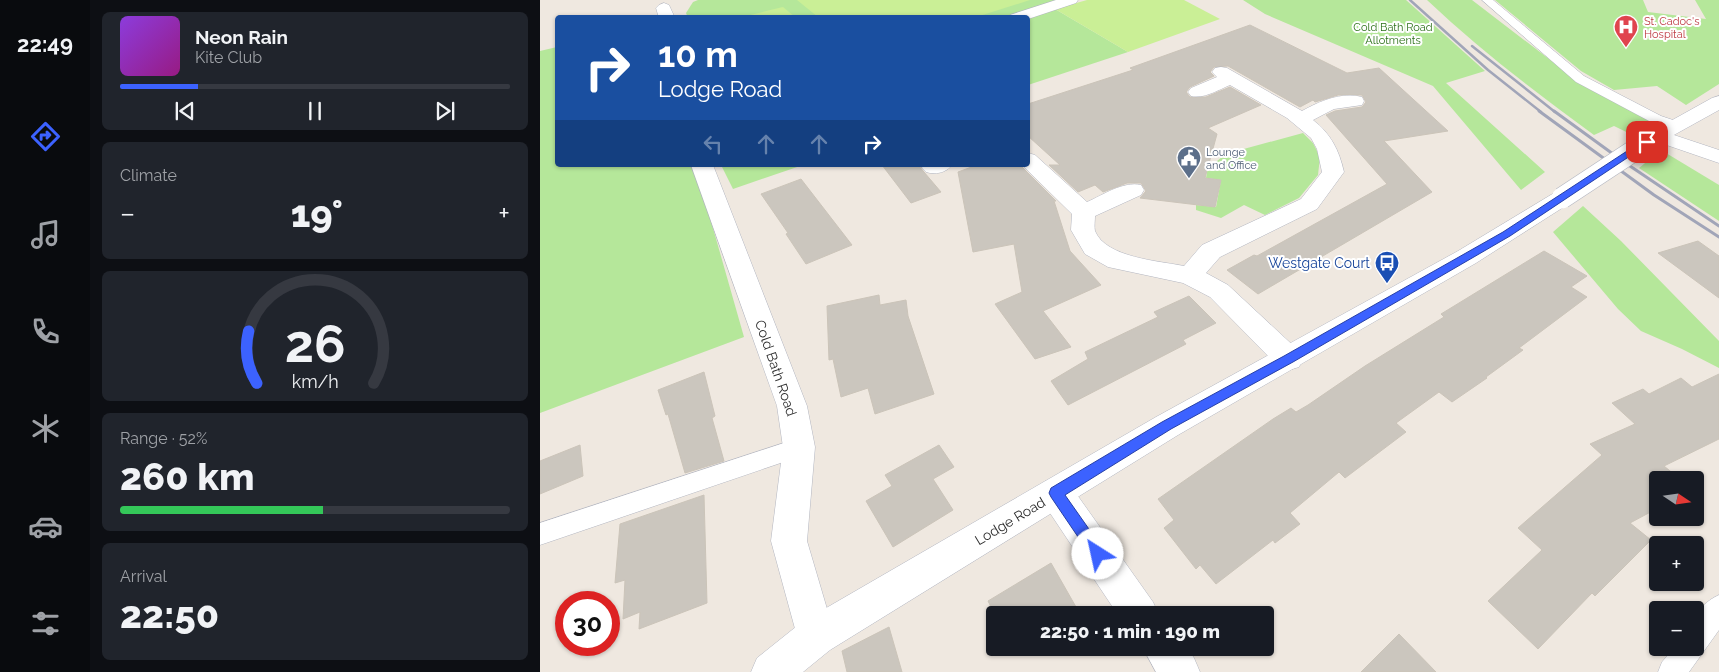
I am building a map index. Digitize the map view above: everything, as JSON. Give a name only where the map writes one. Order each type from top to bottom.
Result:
[{"type":"street","points":[[1024,15],[1071,0]]},
{"type":"street","points":[[1190,276],[1211,251],[1309,204],[1333,172],[1329,149],[1314,130],[1299,120],[1294,114],[1226,75],[1197,92]]},
{"type":"street","points":[[1299,120],[1329,104],[1355,102]]},
{"type":"street","name":"Lodge Road","points":[[771,672],[816,636],[1167,426],[1289,359],[1507,234],[1661,135],[1719,102]]},
{"type":"street","points":[[1661,135],[1719,157]]},
{"type":"street","points":[[1030,161],[1084,212],[1083,230],[1094,248],[1117,261],[1190,276],[1219,291],[1289,359]]},
{"type":"street","name":"Cold Bath Road","points":[[703,167],[792,406],[799,447],[789,541],[816,636]]},
{"type":"street","points":[[1084,212],[1133,190]]},
{"type":"street","points":[[1056,493],[1134,606]]},
{"type":"street","points":[[1169,656],[1180,672]]},
{"type":"lane","points":[[1487,0],[1580,79],[1656,118],[1661,135]]},
{"type":"lane","points":[[540,534],[799,447]]},
{"type":"lane","points":[[1704,628],[1719,608]]},
{"type":"lane","points":[[1672,672],[1684,656]]},
{"type":"green space","points":[[698,0],[1058,0],[1010,15],[687,15],[686,13],[693,2]]},
{"type":"green space","points":[[797,0],[1030,0],[982,15],[816,15]]},
{"type":"green space","points":[[1087,0],[1184,0],[1220,19],[1128,52],[1055,9]]},
{"type":"green space","name":"Cold Bath Road Allotments","points":[[1243,0],[1406,0],[1485,71],[1446,83],[1545,172],[1521,190],[1433,86],[1265,14]]},
{"type":"green space","points":[[1427,0],[1472,0],[1579,82],[1649,120],[1659,136],[1647,142],[1614,126],[1594,135],[1508,70]]},
{"type":"green space","name":"St. Cadoc's Hospital","points":[[1495,0],[1643,0],[1648,12],[1706,19],[1695,0],[1719,0],[1719,84],[1686,105],[1657,86],[1614,90],[1581,71]]},
{"type":"green space","points":[[783,7],[793,15],[750,15]]},
{"type":"green space","points":[[1055,9],[1128,52],[1030,84],[1030,17]]},
{"type":"green space","points":[[555,47],[555,167],[696,167],[744,337],[540,413],[540,51]]},
{"type":"green space","points":[[1303,133],[1313,143],[1320,157],[1318,175],[1299,198],[1265,215],[1244,205],[1221,218],[1196,210],[1196,205],[1216,207],[1221,180],[1206,178],[1209,162],[1216,162],[1223,156],[1235,158],[1240,150]]},
{"type":"green space","points":[[1661,150],[1719,185],[1719,221],[1639,168]]},
{"type":"green space","points":[[722,167],[797,167],[733,189]]},
{"type":"green space","points":[[1583,206],[1621,241],[1719,341],[1719,368],[1641,331],[1618,309],[1553,232]]},
{"type":"building","points":[[1250,25],[1347,73],[1379,68],[1448,131],[1384,141],[1432,192],[1258,294],[1227,270],[1254,255],[1257,256],[1387,184],[1326,115],[1335,111],[1362,107],[1366,102],[1362,95],[1338,95],[1315,102],[1313,100],[1300,107],[1228,66],[1214,67],[1210,72],[1214,76],[1190,87],[1186,92],[1190,97],[1206,97],[1230,87],[1261,105],[1208,128],[1217,134],[1205,178],[1221,180],[1215,207],[1140,198],[1146,191],[1141,183],[1127,183],[1103,192],[1095,185],[1078,192],[1049,165],[1060,165],[1030,138],[1030,103],[1133,70],[1130,68]]},
{"type":"building","points":[[884,167],[920,167],[941,192],[911,203]]},
{"type":"building","points":[[972,167],[1022,167],[1056,201],[1054,201],[1070,251],[1101,285],[1043,311],[1071,347],[1035,359],[995,304],[1022,292],[1014,244],[973,252],[958,172]]},
{"type":"building","points":[[801,179],[852,245],[806,264],[786,234],[788,233],[761,194]]},
{"type":"building","points":[[1698,241],[1719,256],[1719,298],[1658,253]]},
{"type":"building","points":[[1544,251],[1587,276],[1571,287],[1587,297],[1519,348],[1523,350],[1487,378],[1452,402],[1439,392],[1396,423],[1406,432],[1345,478],[1339,472],[1290,513],[1300,524],[1275,543],[1273,540],[1216,584],[1200,565],[1196,569],[1164,528],[1174,520],[1158,499],[1273,419],[1291,408],[1296,412],[1308,405],[1365,366],[1444,317],[1441,314]]},
{"type":"building","points":[[879,295],[880,305],[906,300],[908,316],[934,394],[875,414],[868,388],[841,397],[833,359],[829,360],[827,306]]},
{"type":"building","points":[[1189,296],[1216,323],[1183,340],[1186,344],[1068,405],[1051,381],[1088,359],[1085,352],[1158,317],[1154,312]]},
{"type":"building","points":[[704,372],[715,416],[712,418],[724,461],[685,473],[668,414],[666,415],[658,390]]},
{"type":"building","points":[[1719,374],[1719,439],[1664,466],[1670,471],[1649,471],[1649,513],[1630,523],[1649,538],[1649,542],[1595,596],[1592,593],[1538,649],[1488,601],[1542,550],[1518,528],[1602,455],[1590,444],[1635,424],[1612,403],[1643,389],[1649,394],[1681,378],[1692,387]]},
{"type":"building","points":[[580,445],[583,476],[540,494],[540,461]]},
{"type":"building","points":[[939,445],[954,467],[933,479],[953,510],[893,547],[866,501],[892,486],[885,475]]},
{"type":"building","points":[[704,495],[707,603],[639,629],[640,612],[623,619],[625,580],[615,583],[620,524]]},
{"type":"building","points":[[1051,563],[1075,606],[990,606],[988,601]]},
{"type":"building","points":[[889,627],[902,672],[847,672],[842,651]]},
{"type":"building","points":[[1399,634],[1436,672],[1361,672]]},
{"type":"railway","points":[[1410,0],[1488,70],[1541,112]]},
{"type":"railway","points":[[1472,46],[1555,112]]},
{"type":"railway","points":[[1539,111],[1654,195],[1719,237]]},
{"type":"railway","points":[[1554,111],[1624,162],[1719,226]]},
{"type":"place","name":"St. Cadoc's Hospital","points":[[1626,48]]},
{"type":"place","name":"Lounge and Office","points":[[1189,179]]},
{"type":"place","name":"Westgate Court","points":[[1387,284]]},
{"type":"route","points":[[1098,554],[1056,493],[1167,426],[1289,359],[1507,234],[1647,142]]}]
